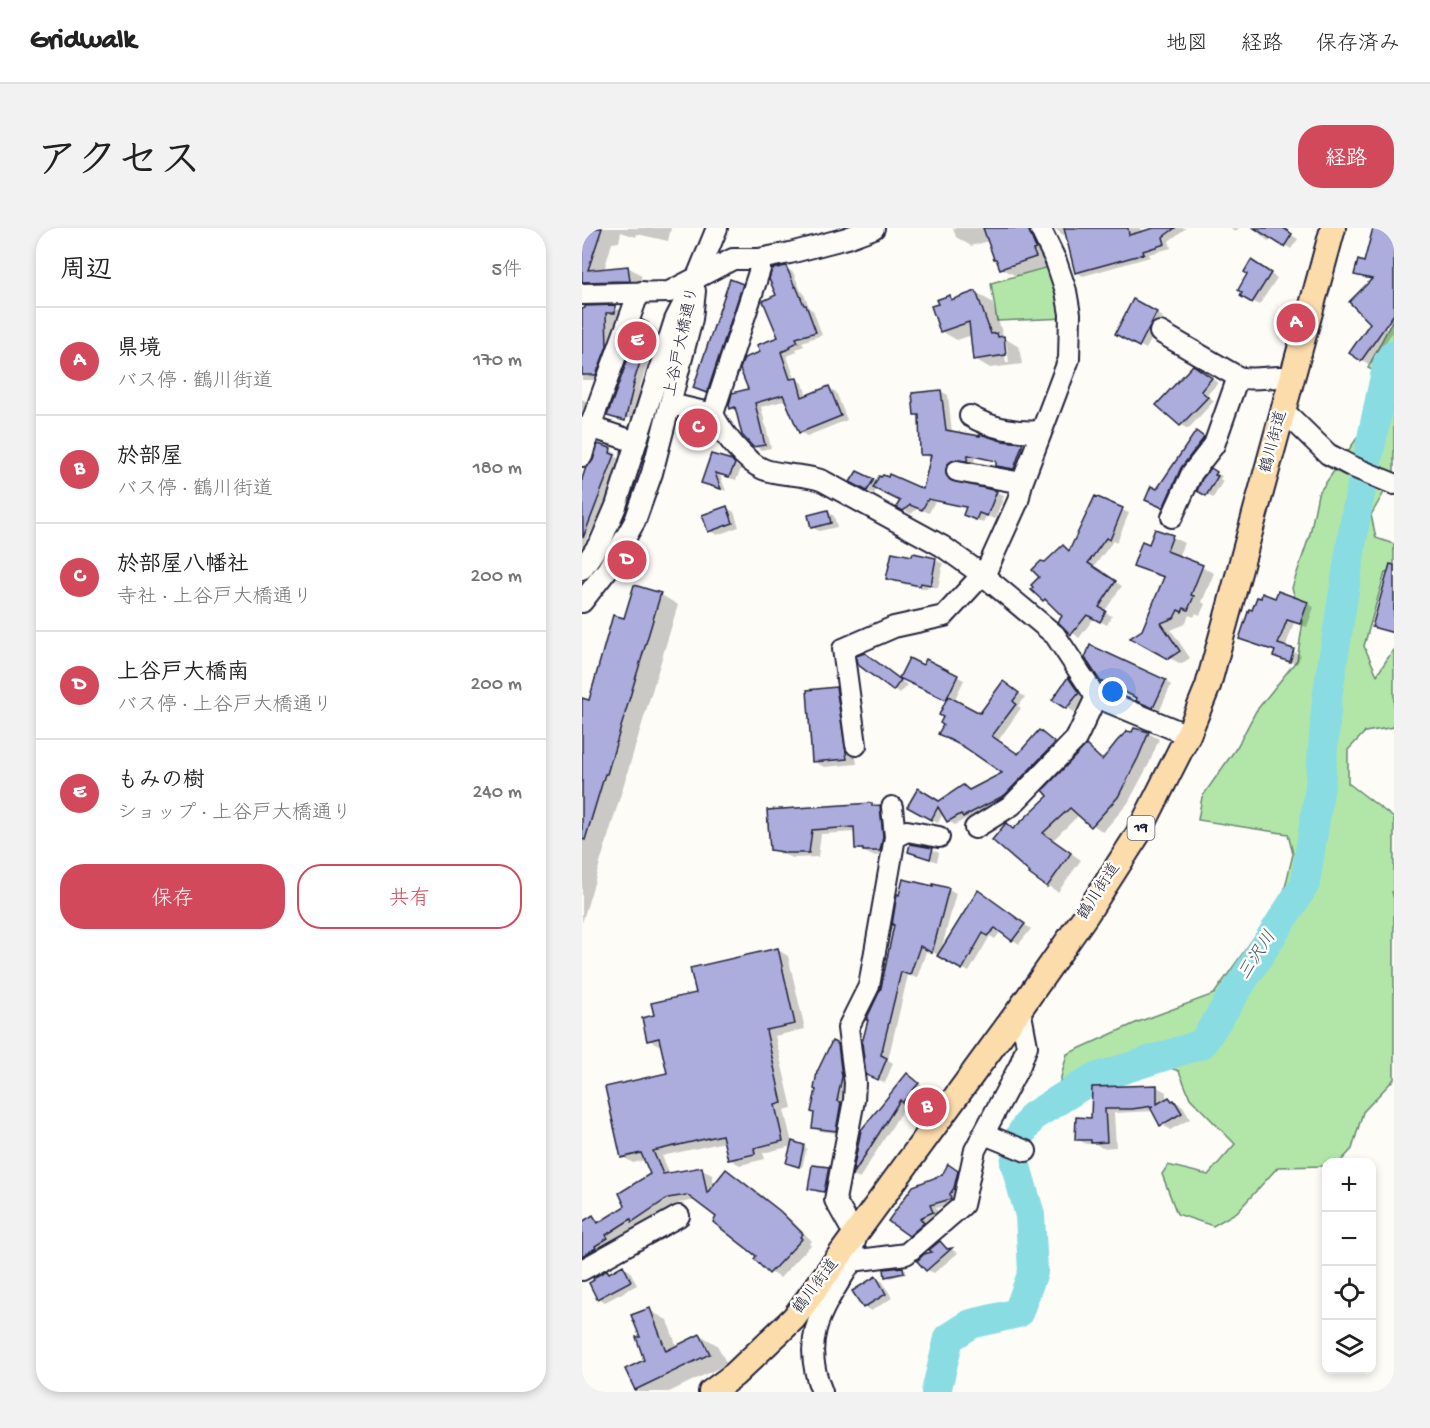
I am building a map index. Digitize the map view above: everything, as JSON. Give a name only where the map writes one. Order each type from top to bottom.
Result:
[{"type":"main road","name":"鶴川街道","points":[[711,1392],[734,1375],[794,1318],[857,1235],[1020,1009],[1086,915],[1138,834],[1188,735],[1208,686],[1333,228]]},
{"type":"street","name":"上谷戸大橋通り","points":[[582,569],[601,541],[616,506],[675,320],[697,277],[717,228]]},
{"type":"street","points":[[582,294],[669,292],[733,259],[759,259],[830,243],[874,228]]},
{"type":"street","points":[[856,745],[843,649],[894,627],[944,616],[983,576],[1018,501],[1022,483],[1069,358],[1070,314],[1066,291],[1056,261],[1040,228]]},
{"type":"street","points":[[759,259],[760,269],[713,414],[718,424],[748,460],[763,469],[789,475],[814,477],[942,546],[983,576],[1055,635],[1096,697],[1188,735]]},
{"type":"street","name":"上谷戸大橋通り","points":[[582,602],[607,570],[635,521],[652,472],[692,319],[697,277]]},
{"type":"street","points":[[582,456],[586,428],[636,300],[642,292]]},
{"type":"street","points":[[1160,332],[1238,377],[1246,379],[1280,375],[1293,378]]},
{"type":"street","points":[[1172,517],[1192,473],[1214,444],[1238,377]]},
{"type":"street","points":[[670,404],[713,414]]},
{"type":"street","points":[[1284,411],[1328,454],[1394,484]]},
{"type":"street","points":[[970,416],[984,424],[1028,432],[1041,431]]},
{"type":"street","points":[[586,428],[636,442]]},
{"type":"street","points":[[957,471],[1022,483]]},
{"type":"street","points":[[975,828],[1012,805],[1076,739],[1096,697]]},
{"type":"street","points":[[822,1392],[812,1359],[813,1341],[820,1314],[852,1261],[857,1235],[836,1200],[854,1100],[855,1083],[848,1028],[869,986],[896,837],[892,807]]},
{"type":"street","points":[[896,837],[907,831],[939,837]]},
{"type":"street","points":[[852,1261],[906,1254],[963,1205],[975,1150],[992,1137],[1028,1046],[1020,1009]]},
{"type":"street","points":[[992,1137],[1026,1151]]},
{"type":"street","points":[[582,1270],[679,1216]]},
{"type":"green space","points":[[1055,265],[1065,318],[997,321],[991,283]]},
{"type":"green space","points":[[1394,317],[1394,382],[1368,368]]},
{"type":"green space","points":[[1394,385],[1394,475],[1371,515],[1376,538],[1394,544],[1394,572],[1385,573],[1364,646],[1377,675],[1393,650],[1394,652],[1394,727],[1365,732],[1348,750],[1348,783],[1394,818],[1394,891],[1392,892],[1394,899],[1394,1079],[1363,1112],[1352,1149],[1344,1158],[1322,1158],[1322,1166],[1278,1167],[1237,1212],[1213,1226],[1177,1214],[1162,1174],[1168,1165],[1208,1175],[1235,1144],[1190,1098],[1179,1071],[1132,1055],[1059,1085],[1067,1054],[1138,1022],[1214,994],[1283,896],[1293,854],[1288,834],[1198,820],[1202,797],[1237,747],[1256,711],[1297,660],[1303,621],[1292,588],[1310,534],[1318,494]]},
{"type":"building","points":[[582,228],[602,228],[588,270],[628,266],[630,281],[582,282]]},
{"type":"building","points":[[983,228],[1028,228],[1036,249],[1033,250],[1036,257],[1000,269]]},
{"type":"building","points":[[1064,228],[1128,228],[1129,235],[1154,228],[1175,228],[1163,237],[1165,244],[1143,251],[1144,254],[1075,273]]},
{"type":"building","points":[[1254,228],[1283,228],[1292,234],[1284,247]]},
{"type":"building","points":[[1373,228],[1394,228],[1394,314],[1361,361],[1349,353],[1370,323],[1349,302],[1372,279],[1354,275],[1358,260],[1364,262]]},
{"type":"building","points":[[1251,260],[1271,273],[1252,303],[1240,296],[1242,293],[1238,290],[1247,274],[1244,272]]},
{"type":"building","points":[[786,266],[806,305],[816,332],[796,338],[798,342],[781,352],[790,379],[797,378],[802,397],[829,386],[841,416],[799,433],[783,395],[755,403],[765,445],[753,447],[742,435],[735,407],[730,409],[729,405],[732,393],[748,389],[740,369],[744,358],[760,352],[757,345],[778,337],[763,301],[776,295],[769,279],[772,269]]},
{"type":"building","points":[[730,279],[743,284],[707,393],[693,388]]},
{"type":"building","points":[[976,291],[991,334],[997,333],[998,337],[1004,336],[1006,355],[973,360],[969,322],[940,332],[931,306],[938,304],[936,300],[950,295],[951,300]]},
{"type":"building","points":[[1133,299],[1157,312],[1139,347],[1115,334]]},
{"type":"building","points":[[615,305],[615,313],[606,313],[607,346],[596,375],[582,375],[582,309],[585,306]]},
{"type":"building","points":[[642,320],[648,323],[651,329],[633,384],[625,421],[607,416]]},
{"type":"building","points":[[1193,365],[1212,378],[1201,391],[1208,397],[1180,426],[1156,405]]},
{"type":"building","points":[[941,390],[946,430],[1023,443],[1014,469],[996,466],[996,461],[968,455],[967,461],[954,460],[948,464],[946,474],[950,480],[997,491],[987,516],[979,513],[976,520],[963,515],[966,507],[928,499],[922,510],[910,505],[903,511],[896,507],[900,501],[873,488],[879,476],[888,477],[889,474],[923,489],[931,455],[920,455],[919,415],[914,415],[912,393]]},
{"type":"building","points":[[1196,431],[1204,437],[1181,468],[1163,508],[1145,500],[1151,486],[1157,489]]},
{"type":"building","points":[[598,444],[611,448],[610,453],[615,455],[583,538],[582,479],[586,467],[593,460]]},
{"type":"building","points":[[711,454],[732,460],[735,464],[729,477],[715,473],[721,489],[701,483]]},
{"type":"building","points":[[1211,468],[1217,472],[1215,475],[1218,476],[1206,496],[1197,491],[1202,479]]},
{"type":"building","points":[[857,471],[874,479],[867,491],[850,482]]},
{"type":"building","points":[[1095,496],[1123,508],[1110,540],[1106,538],[1088,563],[1116,581],[1099,607],[1106,611],[1100,622],[1087,615],[1071,635],[1058,622],[1062,616],[1045,599],[1043,601],[1031,590],[1033,587],[1031,585],[1039,577],[1032,570],[1041,561],[1045,562],[1063,545],[1069,551]]},
{"type":"building","points":[[727,506],[733,523],[708,532],[702,515]]},
{"type":"building","points":[[828,510],[831,523],[811,528],[808,515]]},
{"type":"building","points":[[1155,529],[1173,535],[1167,551],[1203,565],[1191,595],[1194,596],[1188,610],[1184,608],[1182,612],[1178,610],[1174,618],[1161,623],[1180,651],[1168,659],[1130,638],[1142,630],[1164,577],[1133,566],[1142,541],[1149,544]]},
{"type":"building","points":[[892,552],[912,556],[913,553],[936,558],[931,585],[921,583],[920,586],[886,579]]},
{"type":"building","points":[[1390,564],[1394,565],[1394,633],[1372,627]]},
{"type":"building","points":[[634,585],[661,593],[585,840],[582,839],[582,698],[589,700],[613,615],[624,618]]},
{"type":"building","points":[[1278,591],[1308,602],[1300,624],[1287,620],[1278,644],[1294,649],[1290,662],[1273,656],[1275,651],[1239,639],[1249,609],[1252,610],[1257,597],[1261,598],[1262,593],[1275,598]]},
{"type":"building","points":[[1090,645],[1166,680],[1153,708],[1100,681],[1085,658]]},
{"type":"building","points":[[865,653],[901,680],[893,691],[857,664],[856,656]]},
{"type":"building","points":[[909,658],[923,665],[926,659],[958,675],[946,700],[899,678]]},
{"type":"building","points":[[1068,677],[1079,693],[1066,709],[1052,700]]},
{"type":"building","points":[[1003,681],[1019,693],[1013,701],[1016,704],[992,736],[1018,754],[1039,730],[1055,743],[1005,795],[963,817],[961,814],[947,822],[938,807],[931,820],[907,807],[918,788],[939,801],[963,785],[969,790],[1002,773],[964,747],[938,734],[943,725],[940,723],[943,717],[939,715],[948,696],[980,713]]},
{"type":"building","points":[[836,687],[847,759],[812,762],[807,690]]},
{"type":"building","points":[[1134,728],[1149,732],[1118,797],[1091,827],[1070,808],[1043,833],[1071,853],[1047,887],[1029,874],[992,840],[1006,823],[1013,829],[1048,796],[1043,790],[1086,745],[1102,760],[1127,731],[1132,732]]},
{"type":"building","points":[[872,803],[872,806],[880,805],[883,837],[880,851],[855,849],[854,827],[812,830],[809,853],[783,853],[770,850],[767,810]]},
{"type":"building","points":[[910,844],[933,848],[930,859],[908,852]]},
{"type":"building","points":[[903,879],[949,888],[932,953],[920,946],[910,975],[901,972],[881,1055],[887,1058],[878,1080],[866,1075],[862,1043],[868,1020],[866,1020],[881,988],[894,925],[892,925],[897,894],[899,895]]},
{"type":"building","points":[[978,890],[1025,924],[1012,941],[995,928],[987,936],[983,933],[962,970],[937,956]]},
{"type":"building","points":[[778,948],[795,1024],[766,1030],[782,1103],[775,1105],[783,1141],[754,1148],[755,1154],[728,1160],[722,1135],[653,1151],[663,1174],[702,1167],[707,1193],[726,1169],[780,1211],[803,1234],[800,1237],[802,1239],[769,1274],[754,1259],[756,1256],[713,1222],[716,1217],[687,1195],[668,1198],[632,1222],[631,1219],[606,1235],[608,1238],[582,1256],[582,1222],[593,1215],[598,1223],[625,1206],[619,1193],[650,1174],[641,1153],[621,1158],[605,1087],[667,1073],[659,1038],[647,1041],[642,1018],[654,1015],[651,1003],[696,993],[690,968]]},
{"type":"building","points":[[832,1041],[838,1044],[842,1077],[837,1101],[841,1102],[836,1131],[812,1128],[814,1113],[811,1112],[817,1072]]},
{"type":"building","points":[[907,1073],[919,1083],[902,1103],[900,1100],[852,1176],[861,1130]]},
{"type":"building","points":[[1157,1085],[1157,1104],[1169,1097],[1172,1101],[1174,1100],[1182,1113],[1160,1126],[1150,1107],[1153,1106],[1105,1109],[1107,1142],[1091,1143],[1091,1140],[1075,1140],[1076,1117],[1091,1118],[1092,1087]]},
{"type":"building","points":[[792,1141],[804,1145],[799,1167],[786,1163]]},
{"type":"building","points":[[948,1164],[958,1171],[954,1188],[950,1194],[951,1199],[930,1205],[933,1212],[920,1218],[924,1223],[909,1236],[888,1221],[913,1186],[942,1175]]},
{"type":"building","points":[[812,1165],[829,1167],[824,1192],[808,1189]]},
{"type":"building","points":[[940,1241],[947,1249],[952,1248],[926,1271],[917,1261],[924,1254],[932,1252],[929,1250]]},
{"type":"building","points":[[623,1265],[631,1281],[597,1299],[589,1283],[607,1270],[609,1273]]},
{"type":"building","points":[[903,1267],[904,1273],[885,1277],[884,1269]]},
{"type":"building","points":[[876,1276],[886,1294],[863,1308],[852,1291]]},
{"type":"building","points":[[650,1308],[666,1351],[700,1334],[710,1354],[635,1390],[625,1369],[644,1360],[636,1337],[640,1337],[631,1315]]},
{"type":"waterway","name":"三沢川","points":[[936,1392],[949,1338],[971,1324],[1018,1313],[1033,1272],[1030,1215],[1015,1163],[1021,1134],[1033,1116],[1092,1079],[1202,1044],[1305,884],[1320,786],[1327,698],[1357,509],[1388,362],[1394,354]]},
{"type":"place","name":"県境","points":[[1296,323]]},
{"type":"place","name":"もみの樹","points":[[637,341]]},
{"type":"place","name":"於部屋八幡社","points":[[698,428]]},
{"type":"place","name":"上谷戸大橋南","points":[[627,560]]},
{"type":"place","name":"於部屋","points":[[927,1107]]}]
